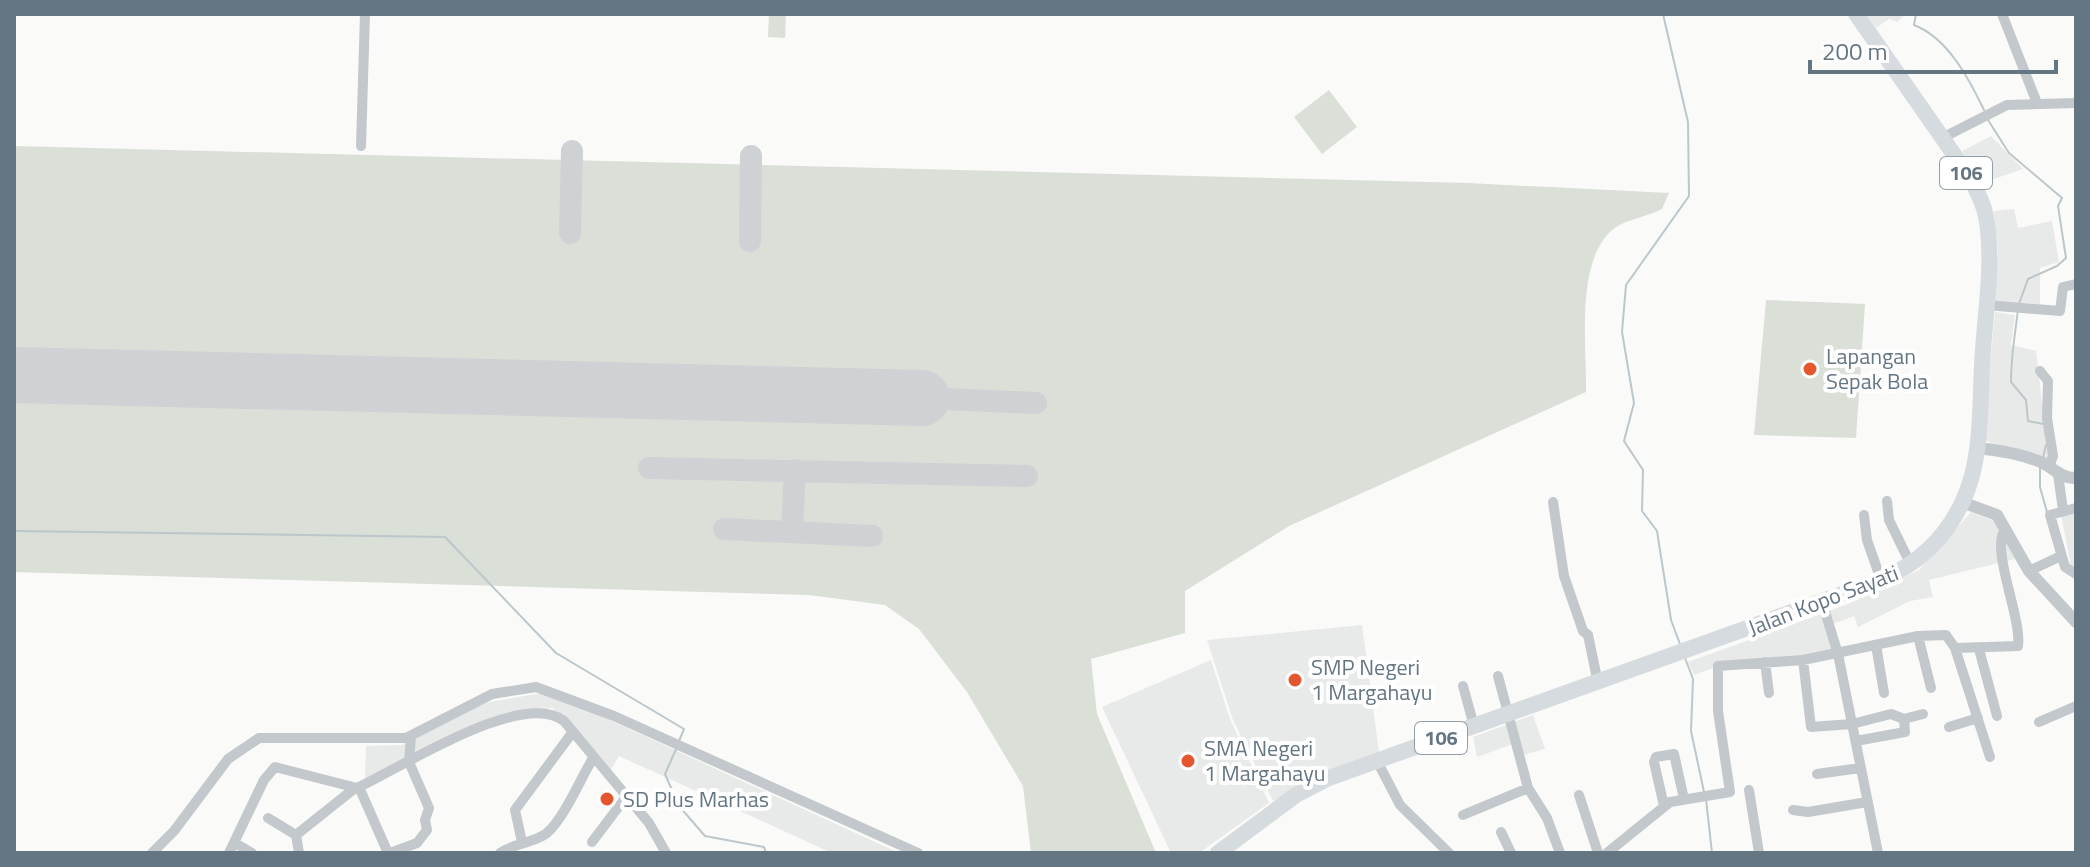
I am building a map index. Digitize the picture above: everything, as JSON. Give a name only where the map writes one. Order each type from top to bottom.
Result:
[{"type":"main road","name":"Jalan Kopo Sayati","points":[[1218,853],[1307,789],[1881,580],[1911,565],[1939,540],[1962,502],[1977,445],[1989,242],[1985,212],[1976,189],[1944,137],[1856,14]]},
{"type":"street","points":[[361,146],[365,14]]},
{"type":"street","points":[[2002,14],[2037,103]]},
{"type":"street","points":[[1944,137],[1978,118],[2015,103],[2076,103]]},
{"type":"street","points":[[1986,305],[2060,311],[2063,287],[2076,284]]},
{"type":"street","points":[[2040,371],[2048,381],[2047,418],[2053,456],[2051,468],[2063,510]]},
{"type":"street","points":[[1977,445],[2000,446],[2076,478]]},
{"type":"street","points":[[1887,501],[1893,531],[1911,565]]},
{"type":"street","points":[[1553,502],[1564,576],[1583,631],[1588,635],[1598,683]]},
{"type":"street","points":[[1962,502],[1995,514],[2029,571],[2076,622]]},
{"type":"street","points":[[2076,508],[2050,515],[2057,557],[2076,574]]},
{"type":"street","points":[[1864,515],[1867,540],[1881,580]]},
{"type":"street","points":[[1955,648],[2019,645],[1999,542],[2005,530]]},
{"type":"street","points":[[2029,571],[2057,557]]},
{"type":"street","points":[[1822,602],[1838,654],[1878,853]]},
{"type":"street","points":[[1607,853],[1664,806],[1731,790],[1718,711],[1716,667],[1803,660],[1918,636],[1946,635],[1955,648],[1990,757]]},
{"type":"street","points":[[1918,636],[1931,688]]},
{"type":"street","points":[[1876,645],[1884,693]]},
{"type":"street","points":[[1979,649],[1997,716]]},
{"type":"street","points":[[1803,660],[1811,727],[1852,724],[1891,714],[1904,719],[1923,714]]},
{"type":"street","points":[[1765,662],[1769,693]]},
{"type":"street","points":[[1498,676],[1528,788],[1547,818],[1560,853]]},
{"type":"street","points":[[1463,686],[1474,726]]},
{"type":"street","points":[[152,853],[174,831],[228,759],[259,738],[411,737],[492,694],[536,687],[676,745],[918,853]]},
{"type":"street","points":[[2039,722],[2076,706]]},
{"type":"street","points":[[296,835],[357,788],[475,728],[506,718],[550,714],[561,719],[649,823],[666,853]]},
{"type":"street","points":[[1949,727],[1978,718]]},
{"type":"street","points":[[1856,741],[1905,732],[1904,719]]},
{"type":"street","points":[[522,842],[515,810],[572,733]]},
{"type":"street","points":[[252,853],[232,848],[264,780],[275,767],[357,788],[389,853],[419,848],[427,831],[425,820],[430,810],[409,762],[411,737]]},
{"type":"street","points":[[1664,806],[1654,762],[1656,757],[1676,756],[1684,799]]},
{"type":"street","points":[[500,853],[548,831],[567,809],[568,798],[593,758]]},
{"type":"street","points":[[1377,761],[1400,805],[1449,853]]},
{"type":"street","points":[[1817,774],[1860,768]]},
{"type":"street","points":[[1463,815],[1528,788]]},
{"type":"street","points":[[1749,790],[1759,853]]},
{"type":"street","points":[[1579,795],[1598,853]]},
{"type":"street","points":[[592,842],[626,797]]},
{"type":"street","points":[[1793,810],[1808,812],[1867,802]]},
{"type":"street","points":[[268,818],[296,835],[299,853]]},
{"type":"street","points":[[1501,832],[1511,853]]},
{"type":"shaded area","points":[[769,14],[786,14],[785,38],[768,37]]},
{"type":"shaded area","points":[[1866,14],[1906,14],[1897,22],[1889,19],[1876,28]]},
{"type":"shaded area","points":[[1329,90],[1357,127],[1322,154],[1294,117]]},
{"type":"shaded area","points":[[1991,136],[2023,169],[1982,183],[1962,151]]},
{"type":"shaded area","points":[[14,146],[1467,183],[1669,193],[1662,209],[1616,227],[1603,241],[1594,259],[1586,303],[1586,392],[1289,526],[1185,591],[1185,633],[1091,659],[1097,714],[1156,853],[1031,853],[1023,786],[967,692],[919,629],[885,605],[809,595],[14,572]]},
{"type":"shaded area","points":[[2014,209],[2018,228],[2052,221],[2059,262],[2040,268],[2040,304],[1994,302],[1998,249],[1994,211]]},
{"type":"shaded area","name":"Lapangan Sepak Bola","points":[[1766,300],[1865,304],[1856,438],[1754,435]]},
{"type":"shaded area","points":[[1995,312],[2015,315],[2011,345],[2036,351],[2049,461],[1983,440]]},
{"type":"shaded area","points":[[2076,507],[2076,572],[2072,572],[2060,509]]},
{"type":"shaded area","points":[[1971,512],[1994,521],[2015,559],[1929,580],[1933,597],[1910,601],[1858,627],[1854,616],[1830,625],[1835,654],[1729,662],[1694,675],[1688,662],[1848,604],[1919,570]]},
{"type":"shaded area","name":"SMP Negeri 1 Margahayu","points":[[1362,625],[1379,752],[1273,801],[1233,720],[1207,640]]},
{"type":"shaded area","name":"SMA Negeri 1 Margahayu","points":[[1211,660],[1230,719],[1269,803],[1199,853],[1171,853],[1102,707]]},
{"type":"shaded area","points":[[542,693],[579,706],[899,853],[832,853],[619,756],[609,773],[553,708],[521,711],[365,779],[366,746],[402,745],[484,703]]},
{"type":"shaded area","points":[[1533,715],[1545,749],[1519,756],[1513,744],[1477,757],[1473,737]]},
{"type":"waterway","points":[[1663,14],[1688,122],[1689,196],[1626,285],[1622,332],[1634,403],[1624,441],[1643,470],[1642,511],[1657,531],[1671,620],[1680,644]]},
{"type":"waterway","points":[[1916,14],[1914,25],[1947,49],[1984,110]]},
{"type":"waterway","points":[[1988,120],[2009,153],[2062,198],[2058,206],[2066,258],[2057,266],[2028,279],[2019,304]]},
{"type":"waterway","points":[[2018,310],[2011,382],[2026,400],[2028,421],[2043,424]]},
{"type":"waterway","points":[[2043,458],[2046,445]]},
{"type":"waterway","points":[[2040,468],[2040,487],[2047,512]]},
{"type":"waterway","points":[[14,531],[445,537],[556,653],[684,729],[679,741]]},
{"type":"waterway","points":[[1685,658],[1693,679],[1691,731],[1704,792]]},
{"type":"waterway","points":[[677,747],[665,774],[679,806],[705,836],[764,847],[766,853]]},
{"type":"waterway","points":[[1706,799],[1712,853]]},
{"type":"taxiway","points":[[570,233],[572,151]]},
{"type":"taxiway","points":[[750,241],[751,156]]},
{"type":"taxiway","points":[[922,398],[1036,403]]},
{"type":"taxiway","points":[[649,468],[1027,476]]},
{"type":"taxiway","points":[[792,531],[795,470]]},
{"type":"taxiway","points":[[724,529],[872,536]]},
{"type":"runway","points":[[14,375],[922,398]]},
{"type":"place","name":"Lapangan Sepak Bola","points":[[1810,369]]},
{"type":"place","name":"SMP Negeri 1 Margahayu","points":[[1295,680]]},
{"type":"place","name":"SMA Negeri 1 Margahayu","points":[[1188,761]]},
{"type":"place","name":"SD Plus Marhas","points":[[607,799]]}]
